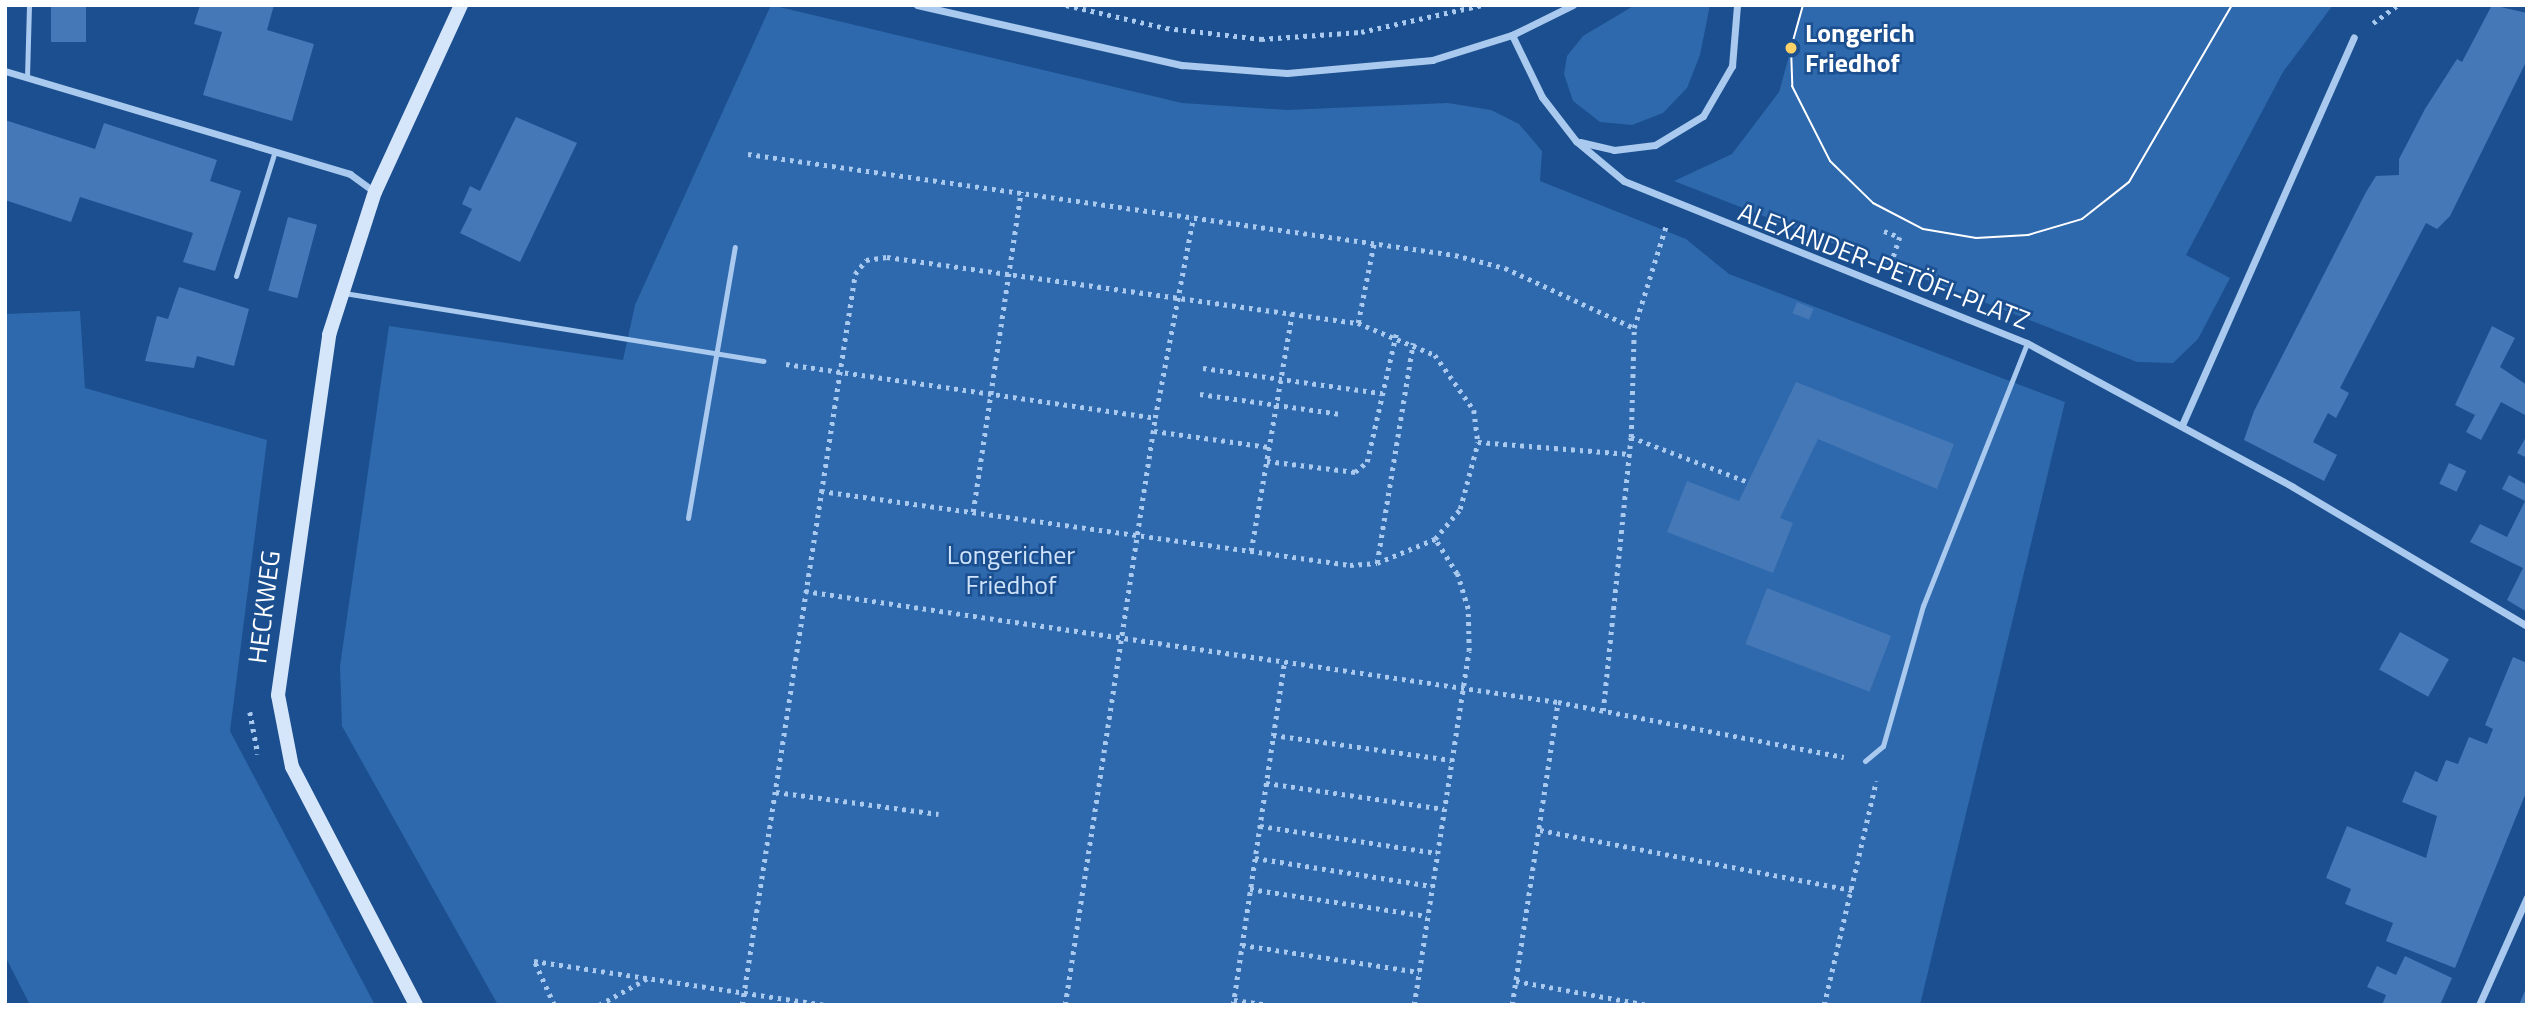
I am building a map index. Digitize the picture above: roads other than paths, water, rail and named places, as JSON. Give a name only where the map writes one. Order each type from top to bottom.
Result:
[{"type":"street","name":"HECKWEG","points":[[416,1005],[292,766],[278,695],[316,402],[341,292],[374,192],[461,5]]},
{"type":"street","points":[[917,5],[1182,65],[1287,73],[1401,67],[1512,35],[1573,5]]},
{"type":"street","points":[[1576,141],[1614,150],[1655,145],[1703,116],[1732,66],[1737,5]]},
{"type":"street","name":"ALEXANDER-PETÖFI-PLATZ","points":[[1512,35],[1542,97],[1576,141],[1624,181],[1672,205],[2027,344],[2182,425],[2527,626]]},
{"type":"street","points":[[2182,425],[2354,37]]},
{"type":"street","points":[[5,71],[350,174],[374,192]]},
{"type":"street","points":[[2479,1005],[2527,897]]},
{"type":"lane","points":[[27,78],[29,5]]},
{"type":"lane","points":[[236,276],[275,151]]},
{"type":"lane","points":[[688,518],[735,247]]},
{"type":"lane","points":[[341,292],[764,361]]},
{"type":"lane","points":[[1865,761],[1883,746],[1923,606],[2027,344]]},
{"type":"tram line","points":[[1803,5],[1791,48],[1792,86],[1830,161],[1873,203],[1923,229],[1976,238],[2028,235],[2082,219],[2129,182],[2232,5]]},
{"type":"place","name":"Longerich Friedhof","points":[[1791,48]]},
{"type":"park label","name":"Longericher Friedhof","points":[[1011,570]]}]
